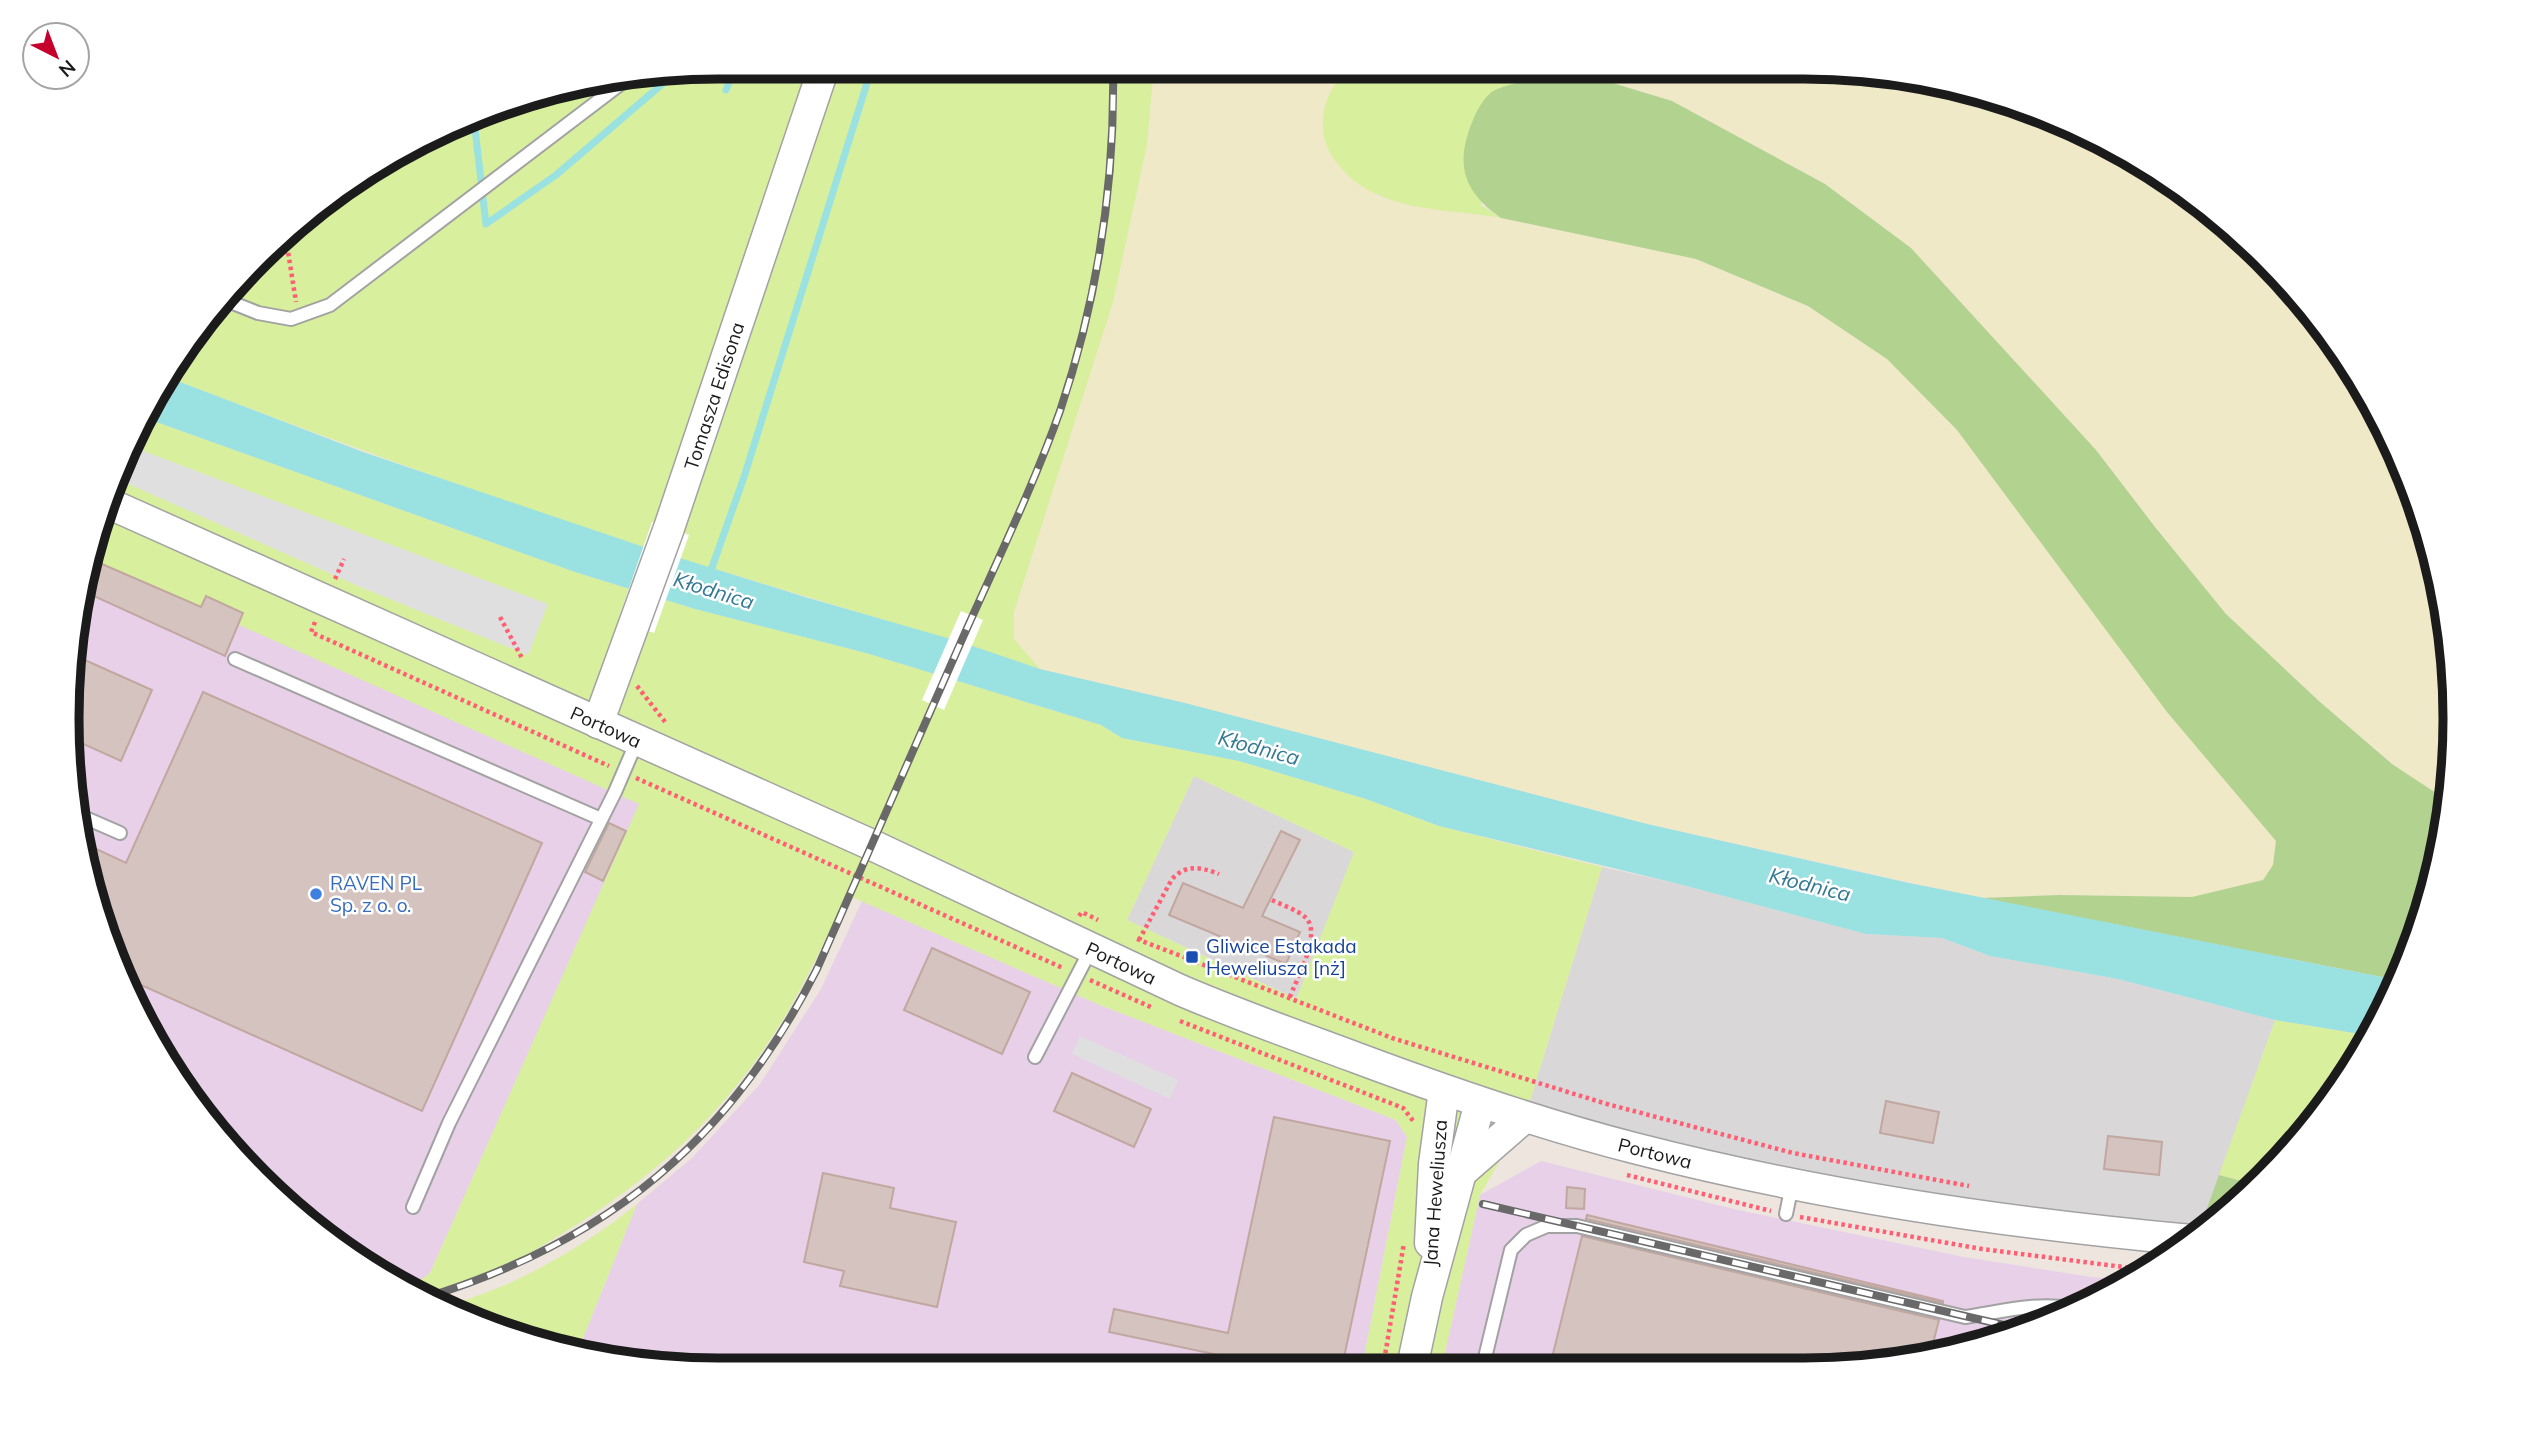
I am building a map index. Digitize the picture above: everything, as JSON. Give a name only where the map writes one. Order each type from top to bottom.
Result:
[{"type":"street","name":"Tomasza Edisona","points":[[598,723],[669,528],[820,79]]},
{"type":"street","name":"Portowa","points":[[115,506],[872,845],[1092,949],[1132,952],[1180,990],[1277,1029],[1480,1103],[1631,1148],[1792,1184],[1974,1215],[2176,1238]]},
{"type":"street","name":"Jana Heweliusza","points":[[1427,1297],[1434,1164],[1444,1090]]},
{"type":"street","points":[[1414,1358],[1427,1297],[1480,1103]]},
{"type":"street","name":"Jana Heweliusza","points":[[1463,1171],[1525,1118]]},
{"type":"lane","points":[[232,304],[258,313],[291,319],[330,305],[616,87]]},
{"type":"lane","points":[[235,659],[601,819]]},
{"type":"lane","points":[[413,1208],[449,1123],[638,741]]},
{"type":"lane","points":[[87,818],[120,832]]},
{"type":"lane","points":[[1035,1057],[1092,949]]},
{"type":"lane","points":[[1786,1214],[1792,1184]]},
{"type":"lane","points":[[1485,1358],[1511,1250],[1526,1235],[1547,1226],[1577,1226],[1965,1317],[2021,1307],[2056,1306]]},
{"type":"path","points":[[287,247],[298,317]]},
{"type":"path","points":[[500,617],[527,666]]},
{"type":"path","points":[[311,632],[624,773],[1092,949],[1159,1011]]},
{"type":"path","points":[[634,682],[669,727]]},
{"type":"path","points":[[1132,952],[1172,878],[1186,868],[1219,874]]},
{"type":"path","points":[[1272,900],[1304,916],[1313,931],[1310,947],[1277,1029]]},
{"type":"path","points":[[1062,935],[1082,912],[1092,949]]},
{"type":"path","points":[[1128,935],[1132,952]]},
{"type":"path","points":[[1132,952],[1289,999],[1392,1038],[1607,1104],[1793,1153],[1981,1188]]},
{"type":"path","points":[[1171,1017],[1403,1108],[1417,1128]]},
{"type":"path","points":[[1385,1358],[1406,1230]]},
{"type":"shaded area","points":[[1153,79],[1350,79],[1376,196],[1419,207],[1501,218],[1696,259],[1808,306],[1887,359],[1957,430],[2276,841],[2273,865],[2263,880],[2192,897],[2059,895],[1981,898],[1643,823],[1185,703],[1040,669],[1014,639],[1014,612],[1113,302],[1147,145]]},
{"type":"shaded area","points":[[1592,79],[1845,80],[1887,84],[1969,101],[2048,127],[2123,164],[2193,211],[2225,238],[2256,266],[2311,329],[2358,399],[2395,474],[2421,553],[2438,635],[2443,718],[2439,794],[2392,764],[2320,702],[2226,614],[2096,450],[1911,248],[1825,184],[1672,101]]},
{"type":"shaded area","points":[[139,449],[548,604],[528,655],[356,585],[124,482]]},
{"type":"shaded area","points":[[99,563],[200,607],[206,596],[640,804],[430,1273],[418,1283],[399,1273],[329,1226],[266,1171],[211,1108],[187,1074],[164,1038],[127,963],[101,884],[91,843],[80,760],[80,677],[84,635]]},
{"type":"shaded area","points":[[1194,776],[1354,852],[1297,999],[1127,920]]},
{"type":"shaded area","points":[[1602,867],[1679,884],[1866,934],[1942,938],[1990,956],[2118,979],[2275,1020],[2206,1215],[2184,1233],[1974,1215],[1525,1117]]},
{"type":"shaded area","points":[[862,901],[1100,1005],[1396,1120],[1407,1137],[1364,1358],[718,1358],[635,1353],[581,1343],[637,1204],[692,1158],[760,1084],[821,989]]},
{"type":"shaded area","points":[[1080,1036],[1178,1080],[1170,1099],[1072,1054]]},
{"type":"shaded area","points":[[1541,1161],[1738,1210],[1964,1257],[2112,1279],[2048,1310],[2009,1324],[1928,1346],[1887,1353],[1803,1358],[1444,1358],[1480,1195]]},
{"type":"green space","points":[[1153,79],[1147,145],[1113,302],[1014,612],[1014,639],[1040,669],[581,527],[176,380],[211,329],[238,297],[266,266],[297,238],[329,211],[399,164],[474,127],[553,101],[594,91],[677,80]]},
{"type":"green space","points":[[1340,79],[1541,79],[1516,83],[1481,205],[1501,218],[1413,206],[1371,192],[1353,180],[1331,154],[1324,138],[1324,112],[1332,90]]},
{"type":"green space","points":[[1542,79],[1606,81],[1672,101],[1825,184],[1911,248],[2096,450],[2226,614],[2320,702],[2392,764],[2439,794],[2421,884],[2388,978],[1981,898],[2059,895],[2192,897],[2263,880],[2273,865],[2276,841],[2167,712],[1957,430],[1887,359],[1808,306],[1696,259],[1501,218],[1488,208],[1470,186],[1466,175],[1464,150],[1467,135],[1482,103],[1491,92]]},
{"type":"green space","points":[[153,421],[578,573],[695,609],[866,653],[1101,725],[1122,738],[1239,761],[1366,799],[1439,826],[1602,867],[1525,1117],[1480,1195],[1444,1358],[1364,1358],[1407,1137],[1396,1120],[1100,1005],[847,895],[799,992],[755,1062],[727,1097],[666,1159],[597,1211],[510,1264],[440,1292],[418,1283],[430,1273],[639,804],[237,624],[243,613],[206,596],[201,607],[99,563],[124,482],[356,585],[528,655],[547,604],[139,449]],"holes":[[[1194,776],[1354,852],[1296,999],[1127,920]]]},
{"type":"green space","points":[[2275,1020],[2360,1034],[2311,1108],[2256,1171],[2244,1182],[2219,1175]]},
{"type":"green space","points":[[2219,1175],[2244,1182],[2225,1199],[2204,1217]]},
{"type":"green space","points":[[637,1204],[581,1343],[513,1324],[457,1302],[521,1278],[617,1220]]},
{"type":"water","name":"Kłodnica","points":[[176,380],[363,452],[638,545],[961,642],[1040,669],[1185,703],[1643,823],[1909,883],[2388,978],[2360,1034],[2275,1020],[2118,979],[1990,956],[1942,938],[1866,934],[1679,884],[1439,826],[1366,799],[1239,761],[1122,738],[1101,725],[866,653],[695,609],[578,573],[153,421]]},
{"type":"pier","points":[[652,522],[689,535],[654,633],[618,620]]},
{"type":"pier","points":[[961,611],[983,620],[944,710],[922,700]]},
{"type":"building","points":[[99,563],[201,607],[206,596],[243,613],[225,656],[91,595]]},
{"type":"building","points":[[82,659],[152,690],[121,761],[80,742]]},
{"type":"building","name":"RAVEN PL Sp. z o. o.","points":[[203,692],[542,843],[422,1111],[136,983],[113,924],[92,847],[126,863]]},
{"type":"building","points":[[609,823],[626,831],[603,881],[585,872]]},
{"type":"building","points":[[1281,831],[1300,840],[1262,916],[1300,932],[1286,964],[1169,915],[1183,883],[1243,908]]},
{"type":"building","points":[[932,948],[1030,992],[1002,1054],[904,1010]]},
{"type":"building","points":[[1072,1073],[1151,1109],[1134,1147],[1054,1111]]},
{"type":"building","points":[[1886,1101],[1939,1112],[1933,1143],[1880,1133]]},
{"type":"building","points":[[1274,1117],[1390,1141],[1344,1358],[1233,1358],[1109,1332],[1114,1309],[1228,1333]]},
{"type":"building","points":[[2108,1136],[2162,1142],[2159,1175],[2104,1169]]},
{"type":"building","points":[[823,1173],[894,1188],[890,1208],[956,1222],[937,1307],[840,1286],[844,1271],[804,1262]]},
{"type":"building","points":[[1567,1187],[1585,1189],[1584,1209],[1566,1208]]},
{"type":"building","points":[[1587,1215],[1943,1301],[1943,1303],[1586,1219]]},
{"type":"building","points":[[1582,1236],[1939,1320],[1933,1345],[1887,1353],[1803,1358],[1552,1358]]},
{"type":"waterway","points":[[726,90],[730,79]]},
{"type":"waterway","name":"Kłodnica","points":[[709,576],[744,477],[868,79]]},
{"type":"waterway","points":[[475,127],[486,224],[556,175],[666,81]]},
{"type":"railway","points":[[438,1293],[492,1274],[553,1246],[608,1213],[658,1176],[704,1133],[745,1084],[783,1030],[817,969],[1026,496],[1060,411],[1084,327],[1101,241],[1111,154],[1113,79]]},
{"type":"railway","points":[[1483,1204],[2005,1325]]},
{"type":"place","name":"RAVEN PL Sp. z o. o.","points":[[316,894]]},
{"type":"place","name":"Gliwice Estakada Heweliusza [nż]","points":[[1192,957]]}]
